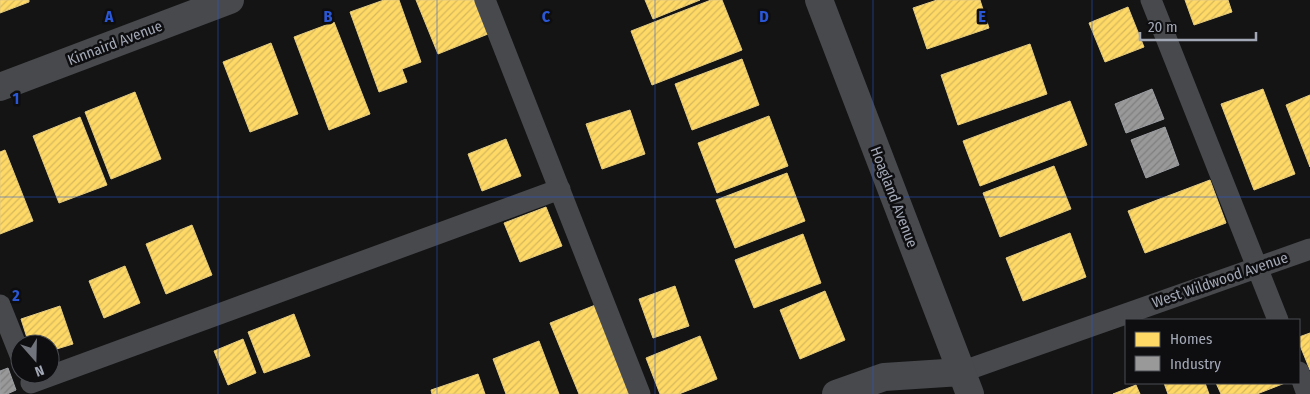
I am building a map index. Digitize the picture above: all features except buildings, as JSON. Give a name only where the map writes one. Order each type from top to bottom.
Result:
[{"type":"street","name":"Kinnaird Avenue","points":[[0,87],[230,0]]},
{"type":"street","name":"Hoagland Avenue","points":[[819,0],[965,383]]},
{"type":"street","name":"West Wildwood Avenue","points":[[836,394],[884,377],[965,383]]},
{"type":"street","name":"West Wildwood Avenue","points":[[940,394],[965,383]]},
{"type":"lane","points":[[485,0],[640,394]]},
{"type":"lane","points":[[1151,0],[1278,319]]},
{"type":"lane","points":[[60,374],[560,189]]},
{"type":"lane","name":"West Wildwood Avenue","points":[[1126,319],[1310,248]]},
{"type":"lane","points":[[0,305],[12,334]]},
{"type":"lane","name":"West Wildwood Avenue","points":[[965,383],[1125,319]]},
{"type":"lane","points":[[1300,375],[1307,394]]}]
